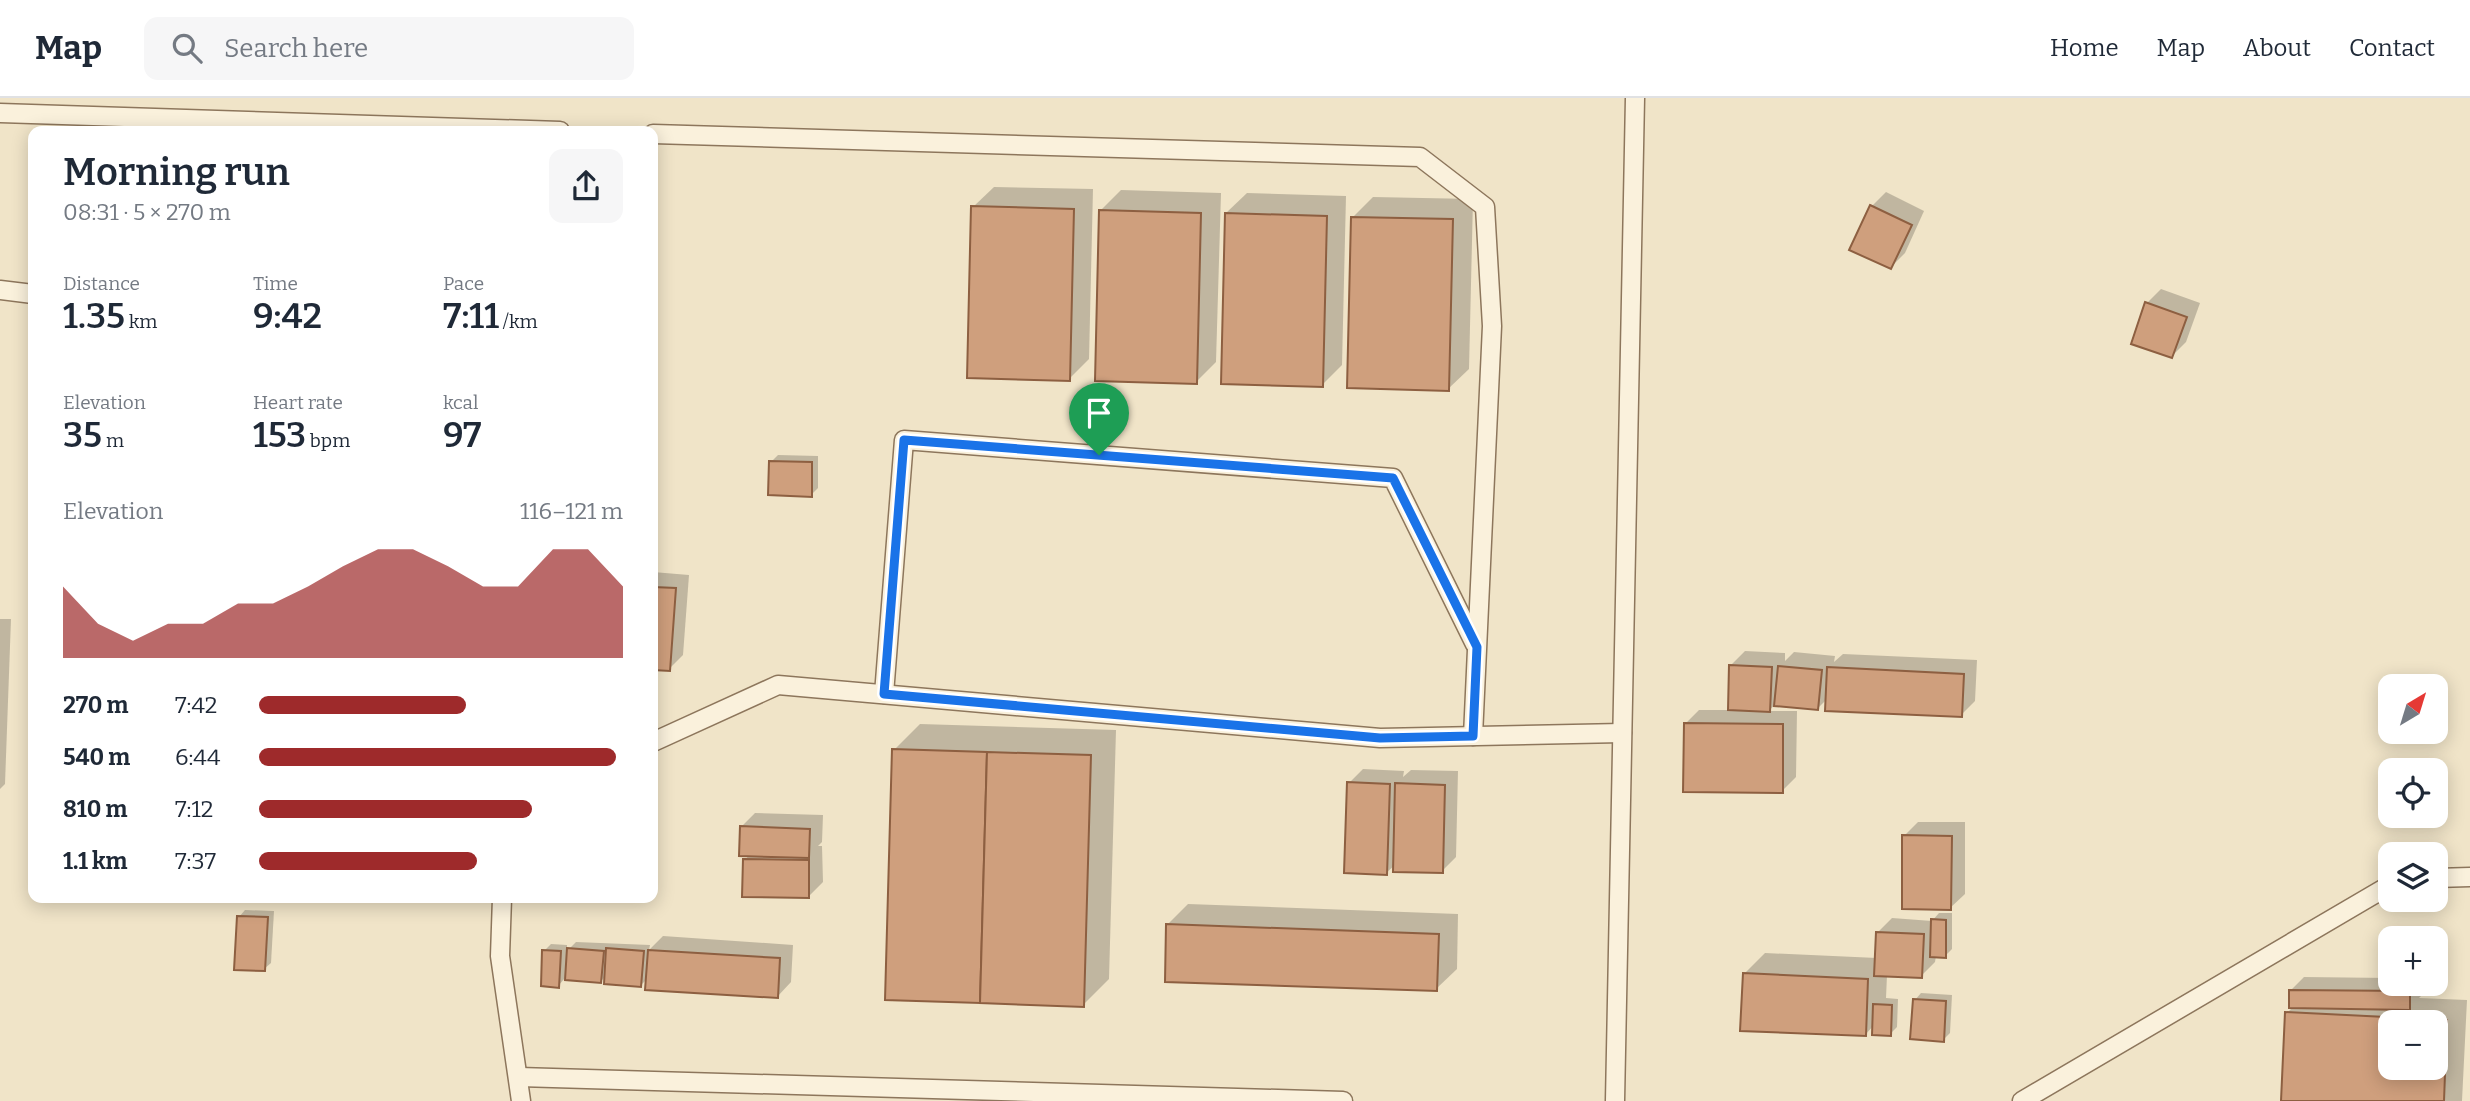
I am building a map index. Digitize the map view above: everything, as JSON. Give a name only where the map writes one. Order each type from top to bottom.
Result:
[{"type":"lane","points":[[1615,1101],[1635,98]]},
{"type":"lane","points":[[0,113],[404,126]]},
{"type":"lane","points":[[658,134],[1420,157],[1485,207],[1492,326],[1473,736]]},
{"type":"lane","points":[[0,290],[28,293]]},
{"type":"lane","points":[[884,694],[904,440],[1393,478],[1477,647]]},
{"type":"lane","points":[[658,740],[778,685],[1380,738],[1622,733]]},
{"type":"lane","points":[[2448,878],[2470,877]]},
{"type":"lane","points":[[2022,1101],[2378,892]]},
{"type":"lane","points":[[502,903],[500,956],[521,1101]]},
{"type":"lane","points":[[519,1077],[1343,1101]]},
{"type":"building","points":[[1870,205],[1912,225],[1891,269],[1849,250]]},
{"type":"building","points":[[971,206],[1074,209],[1070,381],[967,378]]},
{"type":"building","points":[[1099,210],[1201,213],[1197,384],[1095,381]]},
{"type":"building","points":[[1225,213],[1327,216],[1323,387],[1221,384]]},
{"type":"building","points":[[1351,217],[1453,219],[1449,391],[1347,388]]},
{"type":"building","points":[[2145,302],[2187,317],[2172,358],[2131,344]]},
{"type":"building","points":[[769,461],[812,462],[812,497],[768,495]]},
{"type":"building","points":[[658,587],[676,588],[670,671],[658,670]]},
{"type":"building","points":[[1729,665],[1772,667],[1770,712],[1728,710]]},
{"type":"building","points":[[1778,666],[1822,670],[1818,710],[1774,706]]},
{"type":"building","points":[[1827,667],[1964,674],[1962,717],[1825,711]]},
{"type":"building","points":[[1684,723],[1783,724],[1783,793],[1683,792]]},
{"type":"building","points":[[892,749],[987,752],[980,1003],[885,1000]]},
{"type":"building","points":[[987,752],[1091,755],[1084,1007],[980,1003]]},
{"type":"building","points":[[1347,782],[1390,784],[1387,875],[1344,873]]},
{"type":"building","points":[[1395,783],[1445,785],[1443,873],[1393,872]]},
{"type":"building","points":[[740,826],[810,829],[809,858],[739,856]]},
{"type":"building","points":[[1902,835],[1952,836],[1951,910],[1902,909]]},
{"type":"building","points":[[743,859],[809,860],[809,898],[742,897]]},
{"type":"building","points":[[237,916],[268,917],[265,971],[234,970]]},
{"type":"building","points":[[1931,919],[1946,920],[1946,958],[1930,957]]},
{"type":"building","points":[[1166,924],[1439,934],[1437,991],[1165,982]]},
{"type":"building","points":[[1876,932],[1924,934],[1922,978],[1874,976]]},
{"type":"building","points":[[567,948],[604,951],[601,983],[565,980]]},
{"type":"building","points":[[606,948],[644,951],[641,987],[604,984]]},
{"type":"building","points":[[542,950],[561,951],[559,988],[541,986]]},
{"type":"building","points":[[648,950],[780,958],[778,998],[645,990]]},
{"type":"building","points":[[1743,973],[1868,979],[1866,1036],[1740,1031]]},
{"type":"building","points":[[2289,990],[2378,991],[2378,996],[2410,996],[2410,1010],[2289,1008]]},
{"type":"building","points":[[1913,999],[1946,1001],[1944,1042],[1910,1039]]},
{"type":"building","points":[[1873,1004],[1892,1005],[1891,1036],[1872,1035]]},
{"type":"building","points":[[2285,1012],[2378,1017],[2378,1080],[2445,1080],[2444,1101],[2281,1101]]},
{"type":"route","points":[[904,440],[1099,455],[1393,478],[1477,647],[1473,736],[1380,738],[884,694],[904,440]]}]
